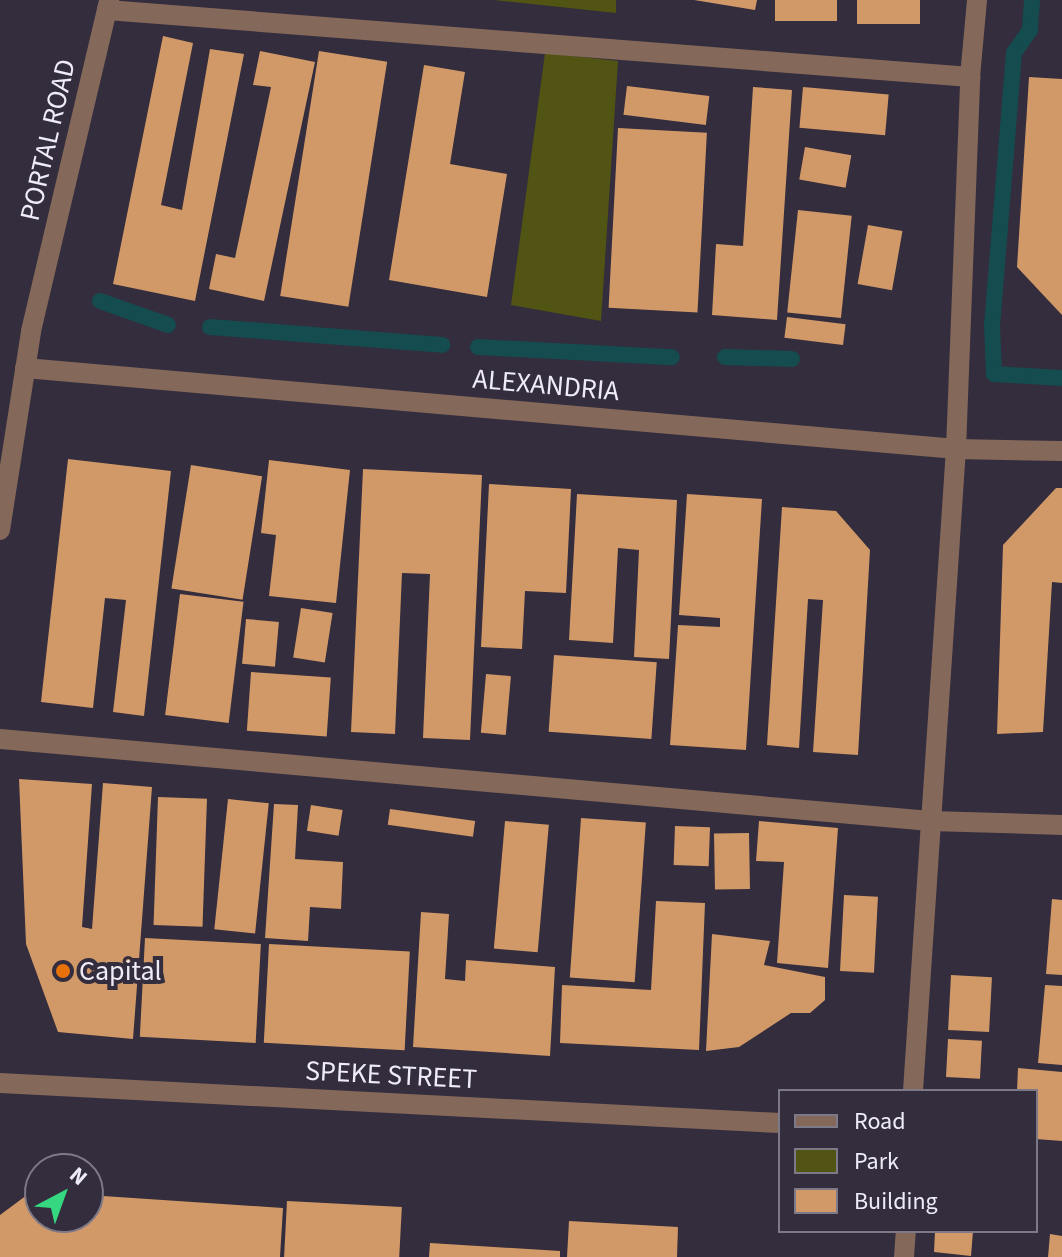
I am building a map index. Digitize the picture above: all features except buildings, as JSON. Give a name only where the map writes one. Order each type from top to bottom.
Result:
[{"type":"street","points":[[913,1089],[956,449],[970,77],[977,0]]},
{"type":"street","points":[[108,5],[970,77]]},
{"type":"street","name":"PORTAL ROAD","points":[[0,530],[25,368],[108,5]]},
{"type":"street","name":"ALEXANDRIA","points":[[25,368],[956,449],[1062,451]]},
{"type":"street","points":[[0,739],[930,821],[1062,825]]},
{"type":"street","name":"SPEKE STREET","points":[[0,1083],[778,1123]]},
{"type":"street","points":[[904,1257],[906,1233]]},
{"type":"green space","points":[[494,0],[616,0],[616,13]]},
{"type":"green space","points":[[545,53],[618,61],[601,321],[511,305]]},
{"type":"waterway","points":[[1032,0],[1030,30],[1014,53],[992,324],[994,374],[1062,378]]},
{"type":"waterway","points":[[100,301],[168,325]]},
{"type":"waterway","points":[[210,327],[442,345]]},
{"type":"waterway","points":[[478,347],[672,357]]},
{"type":"waterway","points":[[725,357],[792,359]]},
{"type":"place","name":"Capital","points":[[63,971]]}]
